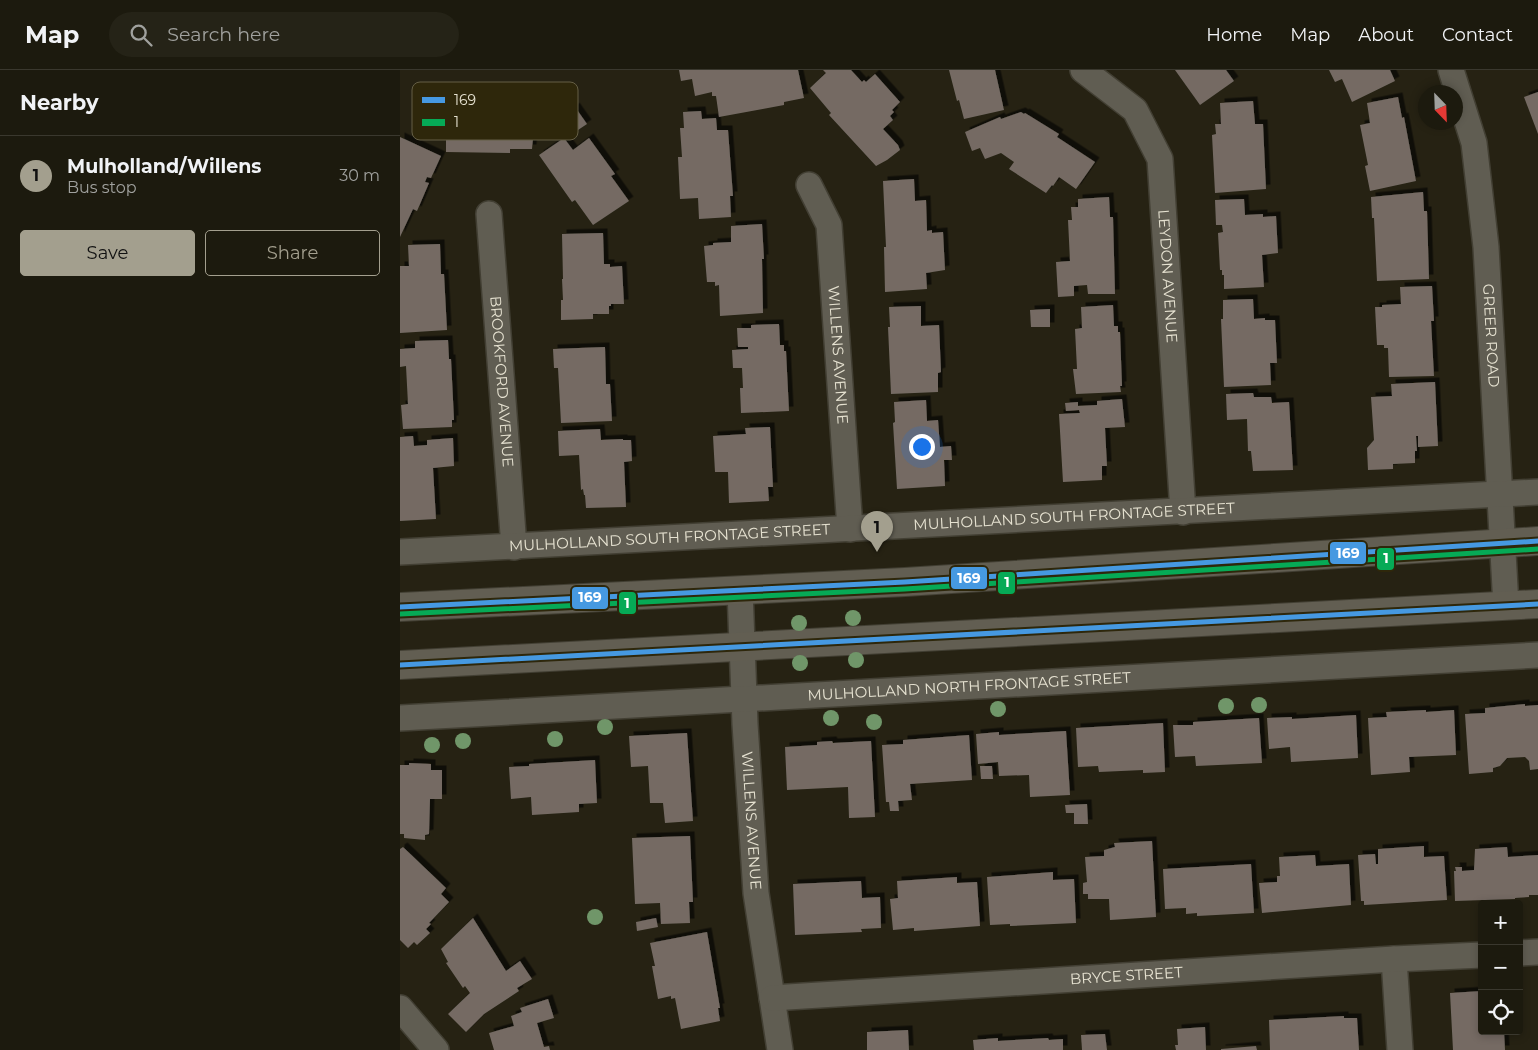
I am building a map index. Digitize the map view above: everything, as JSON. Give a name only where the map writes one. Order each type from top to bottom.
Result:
[{"type":"main road","points":[[400,607],[905,582],[1538,542]]},
{"type":"main road","points":[[400,665],[1538,604]]},
{"type":"street","name":"LEYDON AVENUE","points":[[1083,70],[1135,110],[1160,159],[1183,512]]},
{"type":"street","name":"GREER ROAD","points":[[1451,70],[1474,143],[1486,247],[1506,606]]},
{"type":"street","name":"WILLENS AVENUE","points":[[809,185],[829,225],[850,529]]},
{"type":"street","name":"BROOKFORD AVENUE","points":[[489,214],[514,547]]},
{"type":"street","name":"MULHOLLAND SOUTH FRONTAGE STREET","points":[[400,552],[1538,492]]},
{"type":"street","name":"WILLENS AVENUE","points":[[740,590],[756,893],[780,1050]]},
{"type":"street","name":"MULHOLLAND NORTH FRONTAGE STREET","points":[[400,718],[1538,655]]},
{"type":"street","points":[[1523,953],[1538,952]]},
{"type":"street","name":"BRYCE STREET","points":[[772,998],[1478,955]]},
{"type":"street","points":[[1394,959],[1400,1050]]},
{"type":"street","points":[[400,1008],[436,1050]]},
{"type":"building","points":[[679,70],[798,70],[804,98],[784,102],[784,105],[719,117],[716,96],[712,96],[712,92],[695,96],[692,79],[681,81]]},
{"type":"building","points":[[823,70],[851,70],[862,82],[864,80],[866,82],[875,74],[900,102],[892,110],[894,112],[890,116],[893,120],[883,129],[898,145],[900,150],[876,166],[829,115],[831,113],[810,88],[826,73]]},
{"type":"building","points":[[949,70],[995,70],[1004,110],[964,119]]},
{"type":"building","points":[[1175,70],[1226,70],[1234,81],[1200,105]]},
{"type":"building","points":[[1329,70],[1390,70],[1395,81],[1352,102],[1342,79],[1335,82]]},
{"type":"building","points":[[1538,92],[1538,134],[1524,97]]},
{"type":"building","points":[[1398,97],[1402,118],[1404,117],[1416,181],[1370,191],[1365,166],[1368,165],[1360,125],[1370,123],[1367,103]]},
{"type":"building","points":[[1253,101],[1255,124],[1263,124],[1266,189],[1215,193],[1212,135],[1216,134],[1215,124],[1221,124],[1220,103]]},
{"type":"building","points":[[578,111],[587,124],[578,130]]},
{"type":"building","points":[[701,111],[702,119],[716,118],[717,130],[728,130],[733,196],[730,196],[731,217],[699,219],[698,198],[680,199],[678,157],[682,157],[680,128],[684,128],[683,112]]},
{"type":"building","points":[[1021,112],[1059,134],[1057,137],[1095,162],[1076,189],[1059,177],[1046,193],[1009,169],[1014,162],[1001,153],[985,159],[980,148],[972,151],[965,132],[1000,117],[1001,119]]},
{"type":"building","points":[[400,137],[441,156],[431,178],[427,177],[425,182],[429,183],[417,211],[413,209],[400,237]]},
{"type":"building","points":[[589,138],[615,174],[611,176],[629,201],[593,225],[575,200],[572,202],[539,155],[561,140],[566,140],[573,150]]},
{"type":"building","points":[[446,140],[533,140],[532,149],[510,149],[510,153],[446,152]]},
{"type":"building","points":[[914,179],[915,201],[926,200],[927,231],[932,230],[932,233],[943,232],[945,270],[926,273],[927,289],[885,292],[884,247],[886,247],[883,181]]},
{"type":"building","points":[[1423,192],[1424,211],[1427,211],[1429,279],[1377,281],[1371,197]]},
{"type":"building","points":[[1109,197],[1110,217],[1113,217],[1115,294],[1088,294],[1087,285],[1074,286],[1074,296],[1058,297],[1056,262],[1070,261],[1068,220],[1072,220],[1071,207],[1078,207],[1078,199]]},
{"type":"building","points":[[1244,199],[1245,215],[1263,214],[1263,217],[1276,216],[1278,253],[1262,255],[1264,287],[1224,289],[1224,275],[1222,275],[1222,270],[1220,270],[1218,233],[1223,232],[1222,225],[1216,225],[1215,200]]},
{"type":"building","points":[[762,224],[764,259],[762,259],[763,313],[720,316],[719,285],[715,286],[715,282],[707,282],[704,246],[713,245],[713,243],[731,242],[731,226]]},
{"type":"building","points":[[603,233],[604,264],[610,264],[610,267],[622,266],[624,304],[611,304],[609,306],[609,314],[593,314],[593,319],[561,320],[561,300],[563,300],[562,234]]},
{"type":"building","points":[[440,244],[441,274],[444,274],[447,330],[400,333],[400,266],[409,266],[408,245]]},
{"type":"building","points":[[1432,286],[1434,321],[1431,321],[1434,376],[1389,377],[1388,348],[1384,348],[1384,345],[1377,345],[1375,307],[1401,304],[1400,287]]},
{"type":"building","points":[[1253,299],[1254,319],[1265,318],[1265,320],[1275,320],[1277,363],[1270,363],[1271,385],[1224,387],[1221,319],[1223,319],[1223,300]]},
{"type":"building","points":[[1113,305],[1114,326],[1118,326],[1118,332],[1120,332],[1121,392],[1076,394],[1073,369],[1077,369],[1075,329],[1082,328],[1081,307]]},
{"type":"building","points":[[921,306],[921,326],[939,325],[941,372],[938,373],[938,392],[891,394],[889,307]]},
{"type":"building","points":[[1050,309],[1050,327],[1031,327],[1030,310]]},
{"type":"building","points":[[779,324],[780,345],[784,345],[784,351],[786,351],[789,411],[741,413],[740,388],[743,388],[742,368],[733,368],[732,350],[748,349],[748,347],[738,347],[737,328],[751,328],[751,325]]},
{"type":"building","points":[[448,340],[449,359],[451,359],[454,420],[452,420],[452,427],[403,429],[401,405],[408,404],[406,366],[400,367],[400,349],[415,348],[415,341]]},
{"type":"building","points":[[605,347],[606,384],[610,384],[612,421],[561,423],[558,368],[554,368],[553,349]]},
{"type":"building","points":[[1435,382],[1438,446],[1418,447],[1418,436],[1416,436],[1417,451],[1415,451],[1415,463],[1393,464],[1393,469],[1368,470],[1367,448],[1374,440],[1371,397],[1392,396],[1391,384]]},
{"type":"building","points":[[1253,393],[1254,397],[1271,397],[1272,403],[1289,402],[1293,470],[1253,471],[1251,451],[1248,451],[1247,419],[1227,420],[1226,394]]},
{"type":"building","points":[[1122,399],[1125,427],[1105,428],[1107,466],[1102,466],[1102,480],[1063,482],[1059,414],[1080,413],[1079,410],[1066,411],[1065,403],[1078,402],[1078,406],[1097,405],[1097,401]]},
{"type":"building","points":[[926,400],[927,421],[938,420],[940,447],[951,446],[952,460],[944,460],[945,486],[897,489],[893,423],[895,422],[894,402]]},
{"type":"building","points":[[770,427],[773,487],[768,487],[769,501],[729,503],[728,472],[715,472],[713,436],[746,434],[745,428]]},
{"type":"building","points":[[600,429],[601,440],[631,440],[632,461],[624,462],[626,507],[586,508],[585,495],[583,489],[581,490],[579,455],[559,456],[558,431]]},
{"type":"building","points":[[413,436],[414,446],[427,445],[427,440],[453,438],[454,466],[433,468],[436,519],[400,521],[400,437]]},
{"type":"building","points":[[1525,704],[1525,706],[1538,705],[1538,769],[1530,770],[1529,761],[1525,757],[1507,758],[1500,766],[1493,768],[1493,772],[1469,774],[1465,714],[1485,713],[1485,708]]},
{"type":"building","points":[[1426,710],[1426,712],[1454,710],[1456,755],[1409,757],[1410,772],[1371,775],[1368,718],[1387,717],[1386,712]]},
{"type":"building","points":[[1356,715],[1358,758],[1291,762],[1290,747],[1269,749],[1267,718],[1292,717],[1292,719]]},
{"type":"building","points":[[1259,718],[1262,763],[1196,766],[1195,756],[1175,757],[1173,725],[1193,725],[1193,722]]},
{"type":"building","points":[[1163,723],[1165,772],[1143,773],[1143,770],[1099,772],[1098,766],[1078,767],[1076,728]]},
{"type":"building","points":[[1066,731],[1070,795],[1030,797],[1029,775],[999,776],[998,762],[978,764],[976,734],[999,732],[999,735]]},
{"type":"building","points":[[687,733],[693,821],[665,823],[663,803],[650,803],[648,766],[631,767],[629,736]]},
{"type":"building","points":[[969,735],[972,780],[910,784],[912,800],[898,801],[899,811],[890,811],[889,802],[886,802],[882,745],[903,744],[903,740]]},
{"type":"building","points":[[832,741],[833,743],[871,741],[875,817],[849,818],[848,787],[787,790],[785,747],[817,745],[817,742]]},
{"type":"building","points":[[595,760],[597,803],[579,804],[579,812],[532,815],[531,797],[511,799],[509,767]]},
{"type":"building","points":[[409,763],[431,764],[431,770],[442,770],[442,799],[430,799],[429,834],[425,835],[425,840],[404,838],[404,834],[400,834],[400,765],[409,765]]},
{"type":"building","points":[[980,766],[992,766],[993,779],[981,779]]},
{"type":"building","points":[[1087,804],[1088,824],[1074,824],[1074,813],[1066,813],[1065,805]]},
{"type":"building","points":[[690,836],[693,902],[689,902],[690,923],[661,924],[660,903],[635,904],[632,838]]},
{"type":"building","points":[[1152,841],[1156,917],[1110,920],[1109,899],[1088,899],[1088,894],[1083,894],[1083,883],[1087,882],[1085,857],[1104,856],[1104,850],[1115,847],[1114,843]]},
{"type":"building","points":[[1424,846],[1424,857],[1444,856],[1447,900],[1364,905],[1364,901],[1361,901],[1358,855],[1375,854],[1376,864],[1378,864],[1378,849]]},
{"type":"building","points":[[403,847],[446,888],[441,894],[449,902],[429,923],[431,924],[426,929],[430,933],[417,945],[414,942],[408,948],[400,940],[400,849]]},
{"type":"building","points":[[1507,847],[1508,857],[1538,855],[1538,895],[1529,895],[1529,897],[1515,899],[1455,901],[1455,867],[1462,867],[1462,871],[1474,870],[1475,849]]},
{"type":"building","points":[[1315,855],[1316,866],[1349,864],[1351,905],[1262,913],[1259,883],[1277,882],[1277,876],[1280,876],[1279,857]]},
{"type":"building","points":[[1251,864],[1254,913],[1197,916],[1197,913],[1186,914],[1186,908],[1165,909],[1163,869]]},
{"type":"building","points":[[1053,872],[1053,880],[1074,879],[1076,923],[990,925],[987,877]]},
{"type":"building","points":[[957,877],[957,883],[977,882],[980,926],[914,931],[914,928],[893,930],[890,899],[898,898],[897,881]]},
{"type":"building","points":[[861,881],[862,898],[880,897],[881,928],[861,929],[862,932],[795,935],[793,884]]},
{"type":"building","points":[[473,918],[506,971],[520,961],[532,979],[517,988],[519,991],[484,1014],[466,1032],[448,1014],[470,993],[465,986],[463,988],[446,963],[448,962],[441,949]]},
{"type":"building","points":[[656,918],[658,927],[637,931],[636,922]]},
{"type":"building","points":[[707,932],[720,1008],[718,1008],[720,1021],[681,1029],[675,998],[671,999],[671,996],[658,999],[652,966],[655,966],[650,943]]},
{"type":"building","points":[[1478,991],[1478,1035],[1504,1035],[1505,1050],[1453,1050],[1450,993]]},
{"type":"building","points":[[548,999],[554,1018],[537,1023],[544,1047],[549,1046],[550,1050],[494,1050],[489,1033],[514,1026],[511,1016],[522,1012],[520,1008]]},
{"type":"building","points":[[1344,1016],[1344,1018],[1357,1018],[1359,1050],[1270,1050],[1269,1020]]},
{"type":"building","points":[[1205,1027],[1206,1050],[1176,1050],[1175,1045],[1178,1045],[1177,1029]]},
{"type":"building","points":[[908,1030],[909,1050],[867,1050],[867,1032]]},
{"type":"building","points":[[1105,1034],[1107,1050],[1082,1050],[1081,1035]]},
{"type":"building","points":[[998,1038],[998,1041],[1063,1039],[1063,1050],[974,1050],[973,1040]]},
{"type":"building","points":[[1256,1046],[1257,1050],[1221,1050],[1221,1049]]},
{"type":"transit line","name":"169","points":[[400,607],[905,582],[1538,541]]},
{"type":"transit line","name":"1","points":[[400,614],[905,589],[1538,549]]},
{"type":"transit line","name":"169","points":[[400,665],[1538,604]]},
{"type":"place","name":"Mulholland/Willens","points":[[877,552]]}]
